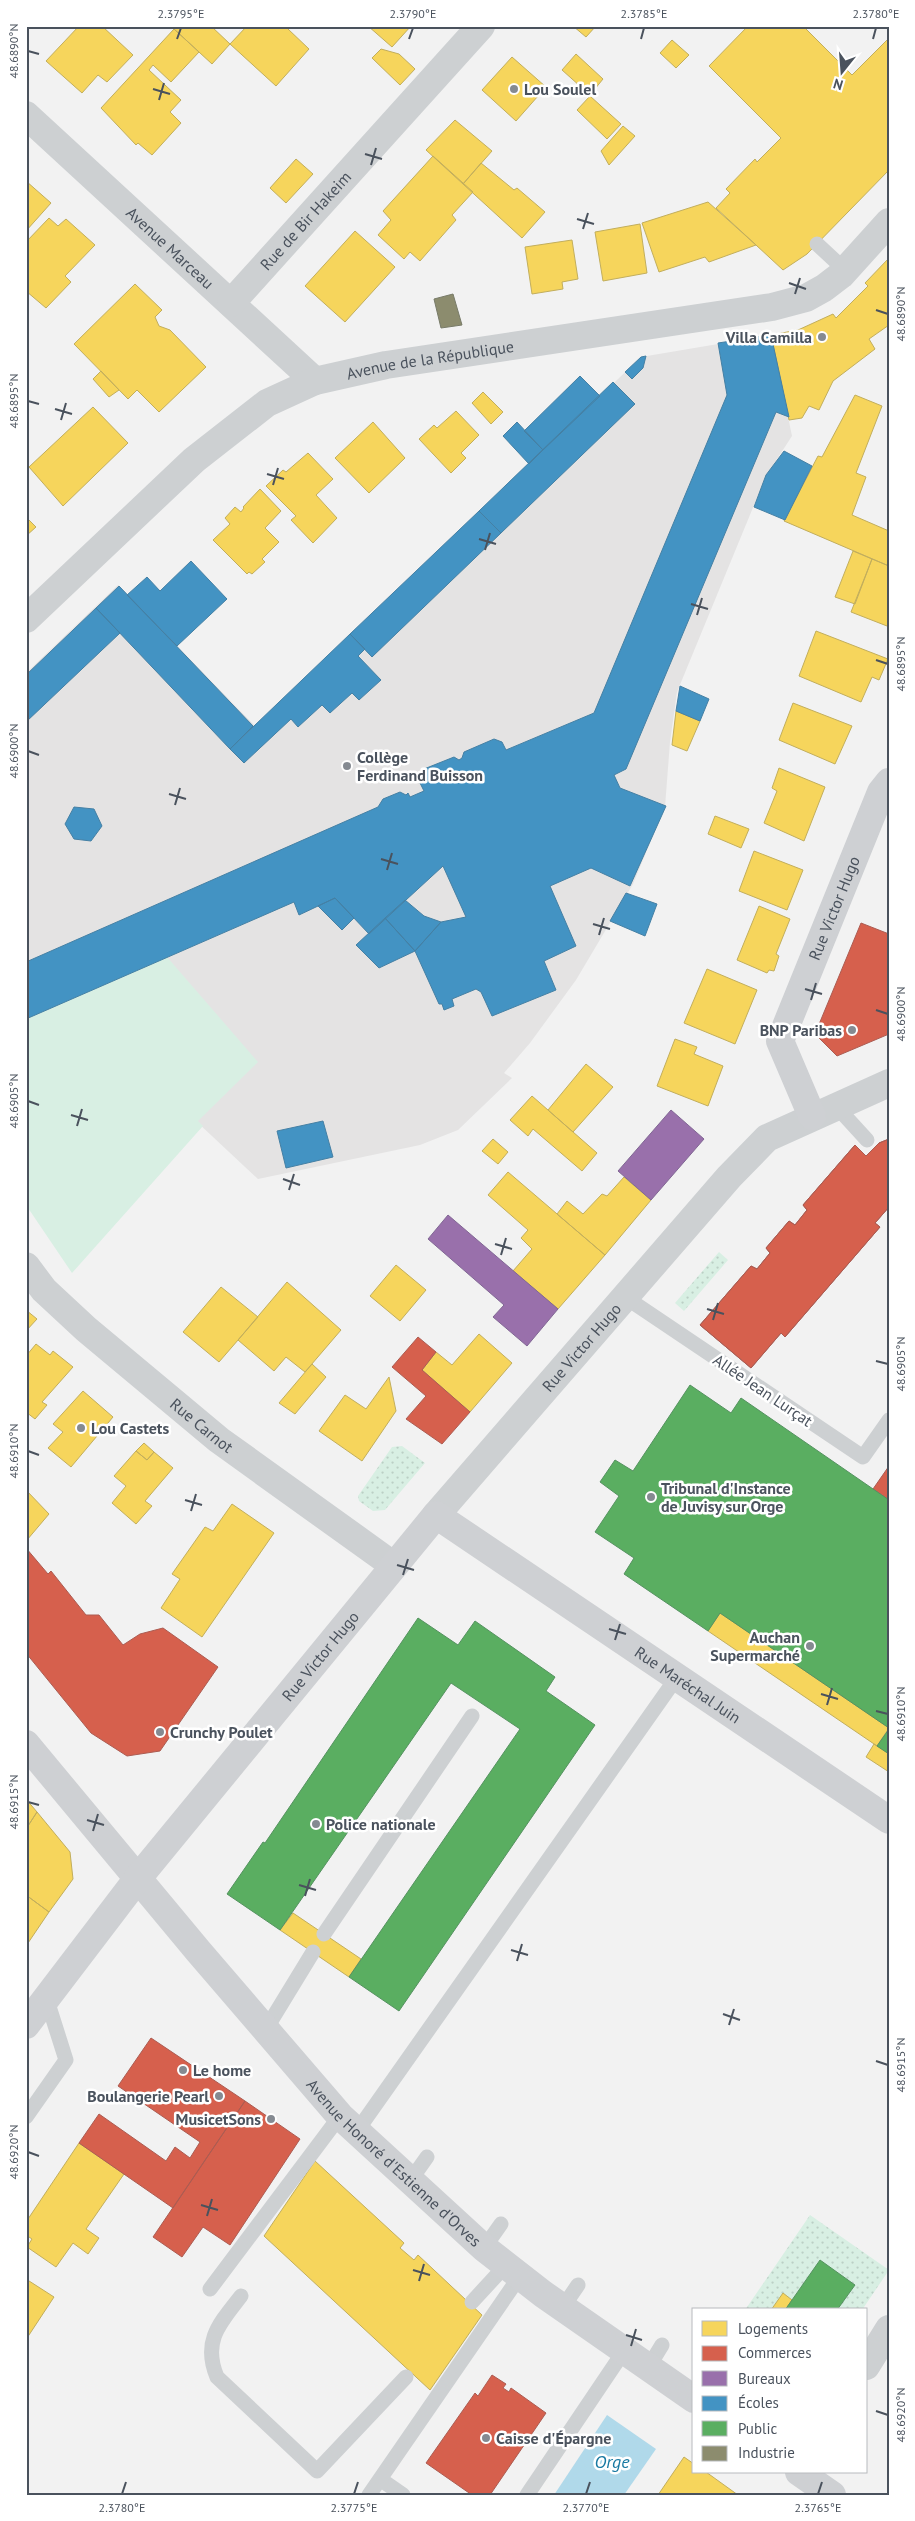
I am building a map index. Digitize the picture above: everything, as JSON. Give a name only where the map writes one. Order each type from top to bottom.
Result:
[{"type":"street","name":"Rue de Bir Hakeim","points":[[231,303],[481,26]]},
{"type":"street","name":"Avenue Marceau","points":[[26,115],[315,381]]},
{"type":"street","name":"Avenue de la République","points":[[26,619],[194,460],[267,403],[315,381],[386,366],[772,307],[806,298],[824,288],[845,270],[889,222]]},
{"type":"street","name":"Rue Victor Hugo","points":[[26,2025],[138,1878],[393,1565],[729,1177],[767,1138],[824,1110],[780,1041],[880,792],[889,782]]},
{"type":"street","points":[[824,1110],[889,1083]]},
{"type":"street","name":"Rue Carnot","points":[[26,1266],[44,1290],[86,1329],[219,1440],[393,1565]]},
{"type":"street","name":"Rue Maréchal Juin","points":[[436,1515],[889,1820]]},
{"type":"street","name":"Avenue Honoré d'Estienne d'Orves","points":[[26,1744],[266,2030],[348,2124],[484,2248],[624,2351],[692,2398]]},
{"type":"street","points":[[868,2363],[889,2329]]},
{"type":"street","points":[[802,2474],[832,2495]]},
{"type":"lane","points":[[817,244],[845,270]]},
{"type":"lane","points":[[824,1110],[868,1140]]},
{"type":"lane","name":"Allée Jean Lurçat","points":[[625,1297],[863,1457],[889,1420]]},
{"type":"lane","points":[[210,2289],[348,2124],[677,1677]]},
{"type":"lane","points":[[324,1934],[472,1716]]},
{"type":"lane","points":[[266,2030],[313,1952]]},
{"type":"lane","points":[[26,2117],[66,2060],[46,1997]]},
{"type":"lane","points":[[410,2181],[427,2157]]},
{"type":"lane","points":[[484,2248],[500,2224]]},
{"type":"lane","points":[[472,2302],[513,2270]]},
{"type":"lane","points":[[369,2495],[513,2270]]},
{"type":"lane","points":[[563,2307],[578,2285]]},
{"type":"lane","points":[[241,2296],[217,2328],[212,2340],[212,2364],[217,2377],[316,2471],[406,2377]]},
{"type":"lane","points":[[648,2368],[662,2345]]},
{"type":"lane","points":[[527,2495],[624,2351]]},
{"type":"lane","points":[[380,2479],[403,2495]]},
{"type":"shaded area","name":"Collège Ferdinand Buisson","points":[[771,335],[792,436],[766,476],[677,692],[670,742],[665,807],[633,884],[576,980],[530,1043],[504,1073],[512,1078],[458,1130],[420,1145],[258,1179],[197,1122],[26,1019],[26,673],[118,585],[255,726],[641,357]]},
{"type":"green space","points":[[167,957],[258,1062],[198,1121],[203,1126],[72,1273],[26,1205],[26,1019]]},
{"type":"green space","points":[[719,1252],[728,1260],[684,1311],[675,1303]]},
{"type":"green space","points":[[402,1446],[425,1463],[385,1510],[373,1511],[359,1501],[358,1496],[392,1447]]},
{"type":"green space","points":[[810,2215],[889,2270],[863,2308],[746,2308]]},
{"type":"water","name":"Orge","points":[[607,2415],[656,2449],[624,2495],[554,2495]]},
{"type":"building: Logements","points":[[79,26],[102,26],[133,55],[107,82],[98,75],[82,93],[46,61]]},
{"type":"building: Logements","points":[[177,26],[211,26],[230,44],[212,64],[174,29]]},
{"type":"building: Logements","points":[[247,26],[290,26],[288,29],[309,49],[276,86],[230,44]]},
{"type":"building: Logements","points":[[368,26],[411,26],[392,47]]},
{"type":"building: Logements","points":[[573,26],[596,26],[586,37]]},
{"type":"building: Logements","points":[[748,26],[803,26],[852,75],[889,38],[889,170],[807,254],[783,270],[716,208],[730,193],[726,189],[755,159],[757,162],[781,138],[709,66]]},
{"type":"building: Logements","points":[[174,29],[199,52],[171,82],[153,65],[149,70],[181,100],[170,112],[181,123],[152,155],[138,143],[136,145],[101,108]]},
{"type":"building: Logements","points":[[672,40],[689,55],[676,68],[660,53]]},
{"type":"building: Logements","points":[[381,49],[399,54],[415,69],[400,85],[372,58]]},
{"type":"building: Logements","points":[[576,54],[603,79],[590,95],[562,70]]},
{"type":"building: Logements","name":"Lou Soulel","points":[[512,57],[546,87],[516,121],[482,90]]},
{"type":"building: Logements","points":[[590,96],[621,124],[607,139],[577,110]]},
{"type":"building: Logements","points":[[455,120],[492,151],[463,184],[426,150]]},
{"type":"building: Logements","points":[[623,126],[635,136],[609,165],[601,151]]},
{"type":"building: Logements","points":[[433,156],[473,192],[452,215],[456,220],[420,261],[410,252],[404,259],[378,235],[391,220],[383,211]]},
{"type":"building: Logements","points":[[296,159],[313,174],[286,203],[270,188]]},
{"type":"building: Logements","points":[[481,163],[514,190],[517,188],[545,212],[522,238],[463,184]]},
{"type":"building: Logements","points":[[26,181],[51,203],[26,231]]},
{"type":"building: Logements","points":[[708,202],[756,245],[709,262],[705,257],[659,272],[642,223]]},
{"type":"building: Logements","points":[[49,218],[58,226],[66,219],[95,245],[65,276],[71,282],[46,308],[26,291],[26,242]]},
{"type":"building: Logements","points":[[640,224],[647,273],[603,281],[595,232]]},
{"type":"building: Logements","points":[[355,231],[395,267],[345,322],[305,286]]},
{"type":"building: Logements","points":[[572,240],[578,279],[562,282],[563,289],[532,294],[525,247]]},
{"type":"building: Logements","name":"Villa Camilla","points":[[889,258],[889,325],[869,339],[875,349],[833,381],[819,410],[809,406],[802,418],[789,420],[771,335],[798,330],[833,314],[836,318],[868,286],[865,283]]},
{"type":"building: Logements","points":[[135,284],[162,310],[155,317],[159,326],[170,330],[206,367],[159,412],[137,390],[128,399],[74,344]]},
{"type":"building: Logements","points":[[101,371],[119,390],[109,397],[93,379]]},
{"type":"building: Logements","points":[[483,392],[503,412],[491,424],[472,403]]},
{"type":"building: Logements","points":[[855,395],[882,406],[856,473],[866,477],[852,515],[889,531],[889,566],[784,521],[818,456],[822,457]]},
{"type":"building: Logements","points":[[93,407],[128,443],[63,506],[29,467]]},
{"type":"building: Logements","points":[[456,411],[479,435],[461,453],[466,458],[451,473],[419,439],[434,425],[437,428]]},
{"type":"building: Logements","points":[[373,422],[405,458],[369,493],[335,458]]},
{"type":"building: Logements","points":[[308,453],[333,479],[316,495],[337,518],[313,543],[291,520],[296,516],[266,486],[283,470],[286,472]]},
{"type":"building: Logements","points":[[260,489],[281,511],[265,528],[279,542],[262,559],[265,562],[252,574],[249,572],[247,574],[213,540],[230,524],[225,518],[235,507],[241,512],[243,507]]},
{"type":"building: Logements","points":[[26,517],[36,527],[26,536]]},
{"type":"building: Logements","points":[[853,551],[872,559],[855,604],[835,597]]},
{"type":"building: Logements","points":[[872,559],[889,566],[889,621],[887,626],[851,612]]},
{"type":"building: Logements","points":[[816,631],[888,659],[879,680],[872,677],[861,702],[799,676]]},
{"type":"building: Logements","points":[[793,703],[852,726],[835,764],[779,740]]},
{"type":"building: Logements","points":[[676,711],[700,721],[687,751],[672,745]]},
{"type":"building: Logements","points":[[779,768],[825,787],[804,841],[764,823],[777,791],[772,788]]},
{"type":"building: Logements","points":[[715,816],[749,829],[741,848],[708,834]]},
{"type":"building: Logements","points":[[754,851],[803,870],[787,910],[739,891]]},
{"type":"building: Logements","points":[[759,906],[790,919],[776,954],[779,956],[774,971],[769,970],[767,973],[737,960]]},
{"type":"building: Logements","points":[[707,969],[757,990],[735,1044],[684,1023]]},
{"type":"building: Logements","points":[[675,1039],[697,1047],[694,1054],[723,1066],[708,1106],[657,1086]]},
{"type":"building: Logements","points":[[586,1064],[613,1087],[573,1132],[548,1110]]},
{"type":"building: Logements","points":[[532,1096],[597,1153],[582,1171],[533,1129],[528,1136],[510,1120]]},
{"type":"building: Logements","points":[[493,1139],[508,1152],[498,1164],[482,1151]]},
{"type":"building: Logements","points":[[508,1172],[605,1255],[558,1309],[513,1271],[532,1249],[521,1238],[528,1230],[488,1195]]},
{"type":"building: Logements","points":[[624,1177],[651,1200],[605,1255],[557,1214],[567,1201],[583,1214],[602,1194],[607,1196]]},
{"type":"building: Logements","points":[[396,1265],[426,1290],[400,1321],[370,1296]]},
{"type":"building: Logements","points":[[287,1282],[341,1330],[305,1372],[286,1357],[274,1371],[238,1340]]},
{"type":"building: Logements","points":[[221,1287],[258,1317],[219,1362],[183,1332]]},
{"type":"building: Logements","points":[[26,1310],[37,1319],[26,1331]]},
{"type":"building: Logements","points":[[479,1334],[512,1363],[470,1412],[422,1370],[436,1352],[452,1365]]},
{"type":"building: Logements","points":[[36,1344],[50,1355],[53,1351],[73,1367],[42,1402],[47,1405],[35,1419],[26,1412],[26,1356]]},
{"type":"building: Logements","points":[[312,1364],[326,1377],[295,1414],[279,1403]]},
{"type":"building: Logements","points":[[389,1377],[396,1411],[362,1461],[319,1431],[345,1395],[366,1409]]},
{"type":"building: Logements","name":"Lou Castets","points":[[83,1391],[113,1417],[71,1467],[48,1448],[63,1432],[53,1424]]},
{"type":"building: Logements","points":[[144,1443],[154,1452],[147,1460],[136,1451]]},
{"type":"building: Logements","points":[[136,1451],[147,1460],[154,1452],[173,1468],[145,1501],[152,1506],[136,1524],[112,1503],[126,1486],[114,1476]]},
{"type":"building: Logements","points":[[26,1490],[49,1514],[27,1540],[26,1539]]},
{"type":"building: Logements","points":[[232,1504],[274,1533],[202,1637],[161,1608],[180,1579],[172,1574],[205,1527],[213,1531]]},
{"type":"building: Logements","points":[[720,1613],[889,1728],[877,1746],[708,1631]]},
{"type":"building: Logements","points":[[874,1744],[889,1754],[889,1772],[866,1757]]},
{"type":"building: Logements","points":[[26,1799],[37,1812],[26,1829]]},
{"type":"building: Logements","points":[[37,1812],[70,1852],[73,1879],[49,1912],[26,1895],[26,1829]]},
{"type":"building: Logements","points":[[26,1895],[49,1912],[26,1946]]},
{"type":"building: Logements","points":[[293,1913],[361,1959],[349,1977],[280,1930]]},
{"type":"building: Logements","points":[[79,2143],[124,2174],[86,2229],[99,2238],[88,2254],[73,2243],[56,2267],[27,2247],[32,2239],[26,2235],[26,2222]]},
{"type":"building: Logements","points":[[315,2161],[404,2243],[400,2248],[414,2260],[418,2255],[482,2315],[430,2390],[264,2236]]},
{"type":"building: Logements","points":[[26,2279],[54,2297],[27,2338],[26,2338]]},
{"type":"building: Logements","points":[[783,2293],[792,2300],[786,2308],[772,2308]]},
{"type":"building: Logements","points":[[684,2457],[692,2463],[692,2474],[709,2474],[738,2495],[658,2495]]},
{"type":"building: Commerces","points":[[861,923],[889,934],[889,1034],[837,1056],[815,1034]]},
{"type":"building: Commerces","points":[[889,1139],[889,1207],[875,1223],[880,1227],[785,1337],[781,1333],[751,1368],[700,1325],[751,1266],[757,1269],[770,1253],[766,1248],[789,1221],[795,1225],[807,1210],[803,1205],[855,1145],[866,1156],[879,1143]]},
{"type":"building: Commerces","points":[[889,1139],[889,1207],[875,1223],[880,1227],[785,1337],[781,1333],[751,1368],[700,1325],[751,1266],[757,1269],[770,1253],[766,1248],[789,1221],[795,1225],[807,1210],[803,1205],[855,1145],[866,1156],[879,1143]]},
{"type":"building: Commerces","points":[[418,1337],[436,1352],[422,1370],[470,1412],[442,1444],[406,1419],[426,1396],[392,1367]]},
{"type":"building: Commerces","points":[[889,1466],[889,1500],[873,1489]]},
{"type":"building: Commerces","points":[[26,1548],[48,1574],[51,1571],[86,1615],[99,1615],[123,1645],[140,1634],[163,1628],[218,1667],[160,1751],[127,1756],[91,1733],[26,1653]]},
{"type":"building: Commerces","points":[[151,2038],[245,2101],[173,2208],[79,2143],[99,2114],[166,2161],[175,2147],[190,2158],[200,2142],[118,2086]]},
{"type":"building: Commerces","points":[[245,2101],[300,2139],[230,2245],[203,2227],[182,2257],[153,2237]]},
{"type":"building: Commerces","name":"Caisse d'Épargne","points":[[492,2375],[506,2384],[503,2388],[509,2392],[511,2388],[546,2413],[490,2495],[472,2495],[426,2463],[475,2393],[478,2396]]},
{"type":"building: Bureaux","points":[[671,1110],[704,1139],[651,1200],[618,1171]]},
{"type":"building: Bureaux","points":[[448,1215],[558,1309],[527,1346],[493,1317],[504,1305],[428,1239]]},
{"type":"building: Écoles","points":[[771,335],[789,417],[776,412],[626,769],[614,775],[620,788],[666,806],[630,886],[591,868],[550,886],[576,946],[544,961],[556,990],[492,1016],[481,992],[476,989],[452,999],[454,1006],[444,1010],[442,1004],[439,1004],[415,951],[441,922],[466,917],[443,866],[369,934],[335,898],[299,915],[294,902],[26,1019],[26,962],[378,807],[383,799],[400,792],[406,795],[408,793],[410,797],[424,791],[418,779],[424,769],[454,757],[459,760],[464,752],[494,739],[502,742],[506,750],[594,713],[727,395],[718,343]]},
{"type":"building: Écoles","points":[[646,356],[643,368],[632,379],[625,372],[641,357]]},
{"type":"building: Écoles","points":[[580,376],[600,396],[543,450],[524,431]]},
{"type":"building: Écoles","points":[[613,382],[635,404],[501,533],[479,511]]},
{"type":"building: Écoles","points":[[517,422],[543,450],[529,464],[503,436]]},
{"type":"building: Écoles","points":[[784,451],[812,466],[785,520],[754,507],[766,475]]},
{"type":"building: Écoles","points":[[479,511],[501,533],[372,657],[350,634]]},
{"type":"building: Écoles","points":[[191,561],[227,599],[177,646],[127,595],[147,577],[160,591]]},
{"type":"building: Écoles","points":[[119,586],[253,726],[230,749],[96,608]]},
{"type":"building: Écoles","points":[[96,608],[120,633],[26,722],[26,675]]},
{"type":"building: Écoles","points":[[350,634],[365,649],[358,656],[381,680],[359,700],[352,693],[330,713],[322,705],[298,727],[291,719],[244,763],[230,749]]},
{"type":"building: Écoles","points":[[680,686],[709,699],[700,721],[676,711]]},
{"type":"building: Écoles","points":[[74,807],[94,809],[102,826],[91,841],[74,839],[65,824]]},
{"type":"building: Écoles","points":[[626,893],[657,904],[645,936],[610,921]]},
{"type":"building: Écoles","points":[[335,898],[354,918],[342,930],[318,906]]},
{"type":"building: Écoles","points":[[405,900],[424,916],[441,922],[415,951],[385,918]]},
{"type":"building: Écoles","points":[[385,918],[415,951],[379,968],[356,945]]},
{"type":"building: Écoles","points":[[323,1121],[333,1157],[286,1168],[277,1131]]},
{"type":"building: Public","points":[[690,1385],[731,1413],[741,1398],[889,1500],[889,1728],[720,1613],[708,1631],[624,1574],[634,1558],[595,1532],[619,1496],[600,1482],[615,1460],[633,1471]]},
{"type":"building: Public","name":"Police nationale","points":[[418,1618],[458,1645],[475,1621],[555,1677],[546,1691],[595,1725],[399,2011],[349,1977],[520,1729],[451,1683],[280,1930],[227,1894],[263,1842],[265,1843]]},
{"type":"building: Public","points":[[889,1729],[889,1754],[877,1746]]},
{"type":"building: Public","points":[[820,2260],[855,2285],[838,2308],[786,2308]]},
{"type":"building: Industrie","points":[[453,294],[462,325],[441,328],[434,299]]},
{"type":"place","name":"Lou Soulel","points":[[514,89]]},
{"type":"place","name":"Villa Camilla","points":[[822,337]]},
{"type":"place","name":"Collège Ferdinand Buisson","points":[[347,766]]},
{"type":"place","name":"BNP Paribas","points":[[852,1030]]},
{"type":"place","name":"Lou Castets","points":[[81,1428]]},
{"type":"place","name":"Tribunal d'Instance de Juvisy sur Orge","points":[[651,1497]]},
{"type":"place","name":"Auchan Supermarché","points":[[810,1646]]},
{"type":"place","name":"Crunchy Poulet","points":[[160,1732]]},
{"type":"place","name":"Police nationale","points":[[316,1824]]},
{"type":"place","name":"Le home","points":[[183,2070]]},
{"type":"place","name":"Boulangerie Pearl","points":[[219,2096]]},
{"type":"place","name":"MusicetSons","points":[[271,2119]]},
{"type":"place","name":"Caisse d'Épargne","points":[[486,2438]]}]
